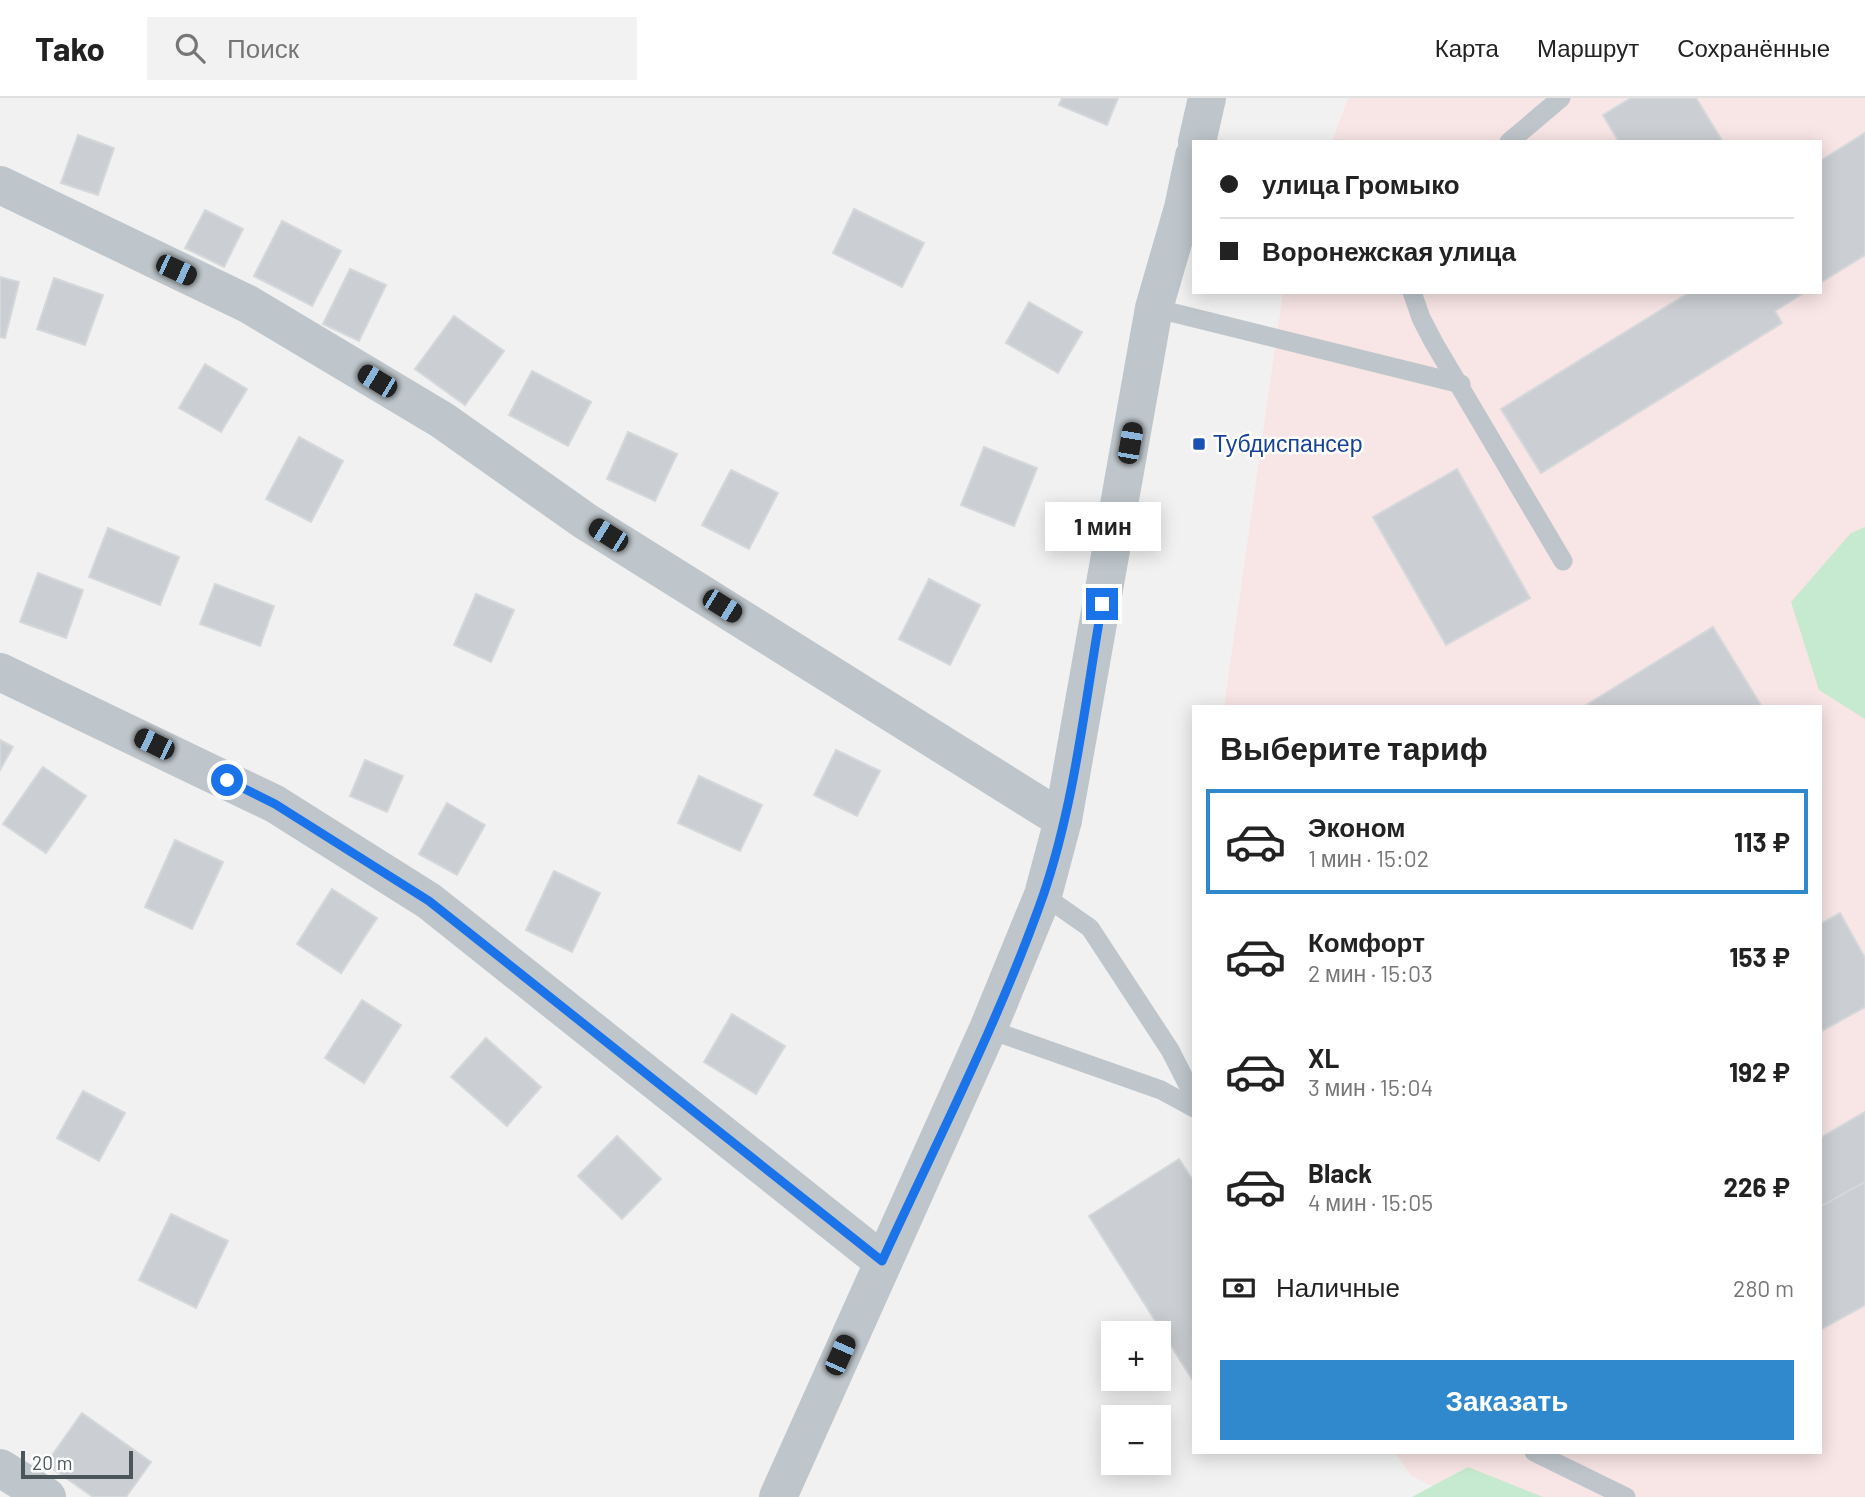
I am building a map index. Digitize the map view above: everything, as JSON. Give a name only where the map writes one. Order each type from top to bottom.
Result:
[{"type":"street","points":[[1197,140],[1208,98]]},
{"type":"street","points":[[778,1497],[988,1029],[1043,895],[1063,820],[1154,308],[1183,208],[1192,165]]},
{"type":"street","points":[[0,185],[248,304],[430,413],[585,521],[1063,820]]},
{"type":"street","points":[[0,672],[275,804],[429,901],[882,1261]]},
{"type":"street","points":[[0,1468],[47,1497]]},
{"type":"lane","points":[[1511,140],[1561,98]]},
{"type":"lane","points":[[1413,294],[1421,318],[1563,561]]},
{"type":"lane","points":[[1154,308],[1461,384]]},
{"type":"lane","points":[[1043,895],[1090,928],[1170,1050],[1192,1093]]},
{"type":"lane","points":[[988,1029],[1161,1090],[1192,1107]]},
{"type":"lane","points":[[1538,1454],[1626,1497]]},
{"type":"shaded area","points":[[1348,98],[1865,98],[1865,1497],[1456,1497],[1411,1476],[1397,1454],[1822,1454],[1822,705],[1224,705],[1283,294],[1822,294],[1822,140],[1333,140]]},
{"type":"green space","points":[[1865,527],[1865,719],[1819,690],[1791,602],[1851,533]]},
{"type":"green space","points":[[1468,1467],[1543,1497],[1412,1497]]},
{"type":"building","points":[[1062,98],[1118,98],[1107,125],[1059,105]]},
{"type":"building","points":[[1631,98],[1696,98],[1722,140],[1618,140],[1603,115]]},
{"type":"building","points":[[1865,133],[1865,255],[1822,282],[1822,160]]},
{"type":"building","points":[[78,135],[114,148],[98,195],[61,183]]},
{"type":"building","points":[[854,209],[924,243],[902,287],[833,253]]},
{"type":"building","points":[[205,210],[243,229],[224,267],[185,248]]},
{"type":"building","points":[[282,221],[341,251],[312,306],[254,276]]},
{"type":"building","points":[[350,269],[386,285],[359,341],[323,324]]},
{"type":"building","points":[[0,277],[19,282],[5,338],[0,337]]},
{"type":"building","points":[[54,278],[103,295],[85,345],[37,329]]},
{"type":"building","points":[[1687,294],[1802,294],[1775,311],[1782,323],[1541,473],[1501,409]]},
{"type":"building","points":[[1029,302],[1082,332],[1058,373],[1006,343]]},
{"type":"building","points":[[454,316],[504,351],[465,405],[415,369]]},
{"type":"building","points":[[205,364],[247,389],[221,432],[179,408]]},
{"type":"building","points":[[532,371],[591,402],[568,446],[509,415]]},
{"type":"building","points":[[628,432],[677,454],[655,501],[607,479]]},
{"type":"building","points":[[299,437],[343,461],[311,522],[266,499]]},
{"type":"building","points":[[984,447],[1037,468],[1014,526],[961,505]]},
{"type":"building","points":[[1457,469],[1530,598],[1446,645],[1373,517]]},
{"type":"building","points":[[731,470],[778,493],[749,549],[702,525]]},
{"type":"building","points":[[108,528],[179,557],[160,605],[89,577]]},
{"type":"building","points":[[38,573],[83,590],[66,638],[20,622]]},
{"type":"building","points":[[929,579],[980,605],[950,665],[899,639]]},
{"type":"building","points":[[215,584],[274,606],[260,646],[200,624]]},
{"type":"building","points":[[476,594],[514,610],[491,662],[454,645]]},
{"type":"building","points":[[1713,627],[1761,705],[1586,705]]},
{"type":"building","points":[[0,740],[13,747],[0,770]]},
{"type":"building","points":[[836,750],[880,771],[857,816],[814,795]]},
{"type":"building","points":[[365,760],[403,776],[387,812],[350,796]]},
{"type":"building","points":[[43,767],[86,796],[46,853],[3,824]]},
{"type":"building","points":[[699,776],[762,805],[740,851],[678,823]]},
{"type":"building","points":[[447,803],[485,825],[457,875],[419,854]]},
{"type":"building","points":[[175,840],[223,862],[192,929],[145,907]]},
{"type":"building","points":[[554,871],[600,893],[572,952],[526,930]]},
{"type":"building","points":[[332,889],[377,918],[341,973],[297,944]]},
{"type":"building","points":[[1840,913],[1865,958],[1865,1007],[1822,1031],[1822,923]]},
{"type":"building","points":[[362,1000],[401,1025],[364,1083],[325,1058]]},
{"type":"building","points":[[732,1014],[785,1046],[756,1094],[704,1062]]},
{"type":"building","points":[[486,1038],[541,1087],[507,1126],[451,1077]]},
{"type":"building","points":[[83,1091],[125,1113],[99,1161],[57,1138]]},
{"type":"building","points":[[1865,1112],[1865,1182],[1822,1206],[1822,1137]]},
{"type":"building","points":[[617,1136],[661,1179],[622,1219],[578,1176]]},
{"type":"building","points":[[1179,1159],[1192,1179],[1192,1379],[1171,1346],[1171,1321],[1155,1321],[1089,1216]]},
{"type":"building","points":[[1865,1182],[1865,1305],[1822,1329],[1822,1206]]},
{"type":"building","points":[[171,1214],[228,1241],[196,1308],[139,1280]]},
{"type":"building","points":[[82,1413],[151,1462],[126,1497],[93,1497],[46,1464]]},
{"type":"place","name":"Тубдиспансер","points":[[1199,444]]},
{"type":"route","points":[[227,780],[275,804],[429,901],[882,1261],[988,1029],[1043,895],[1063,820],[1102,604]]}]
